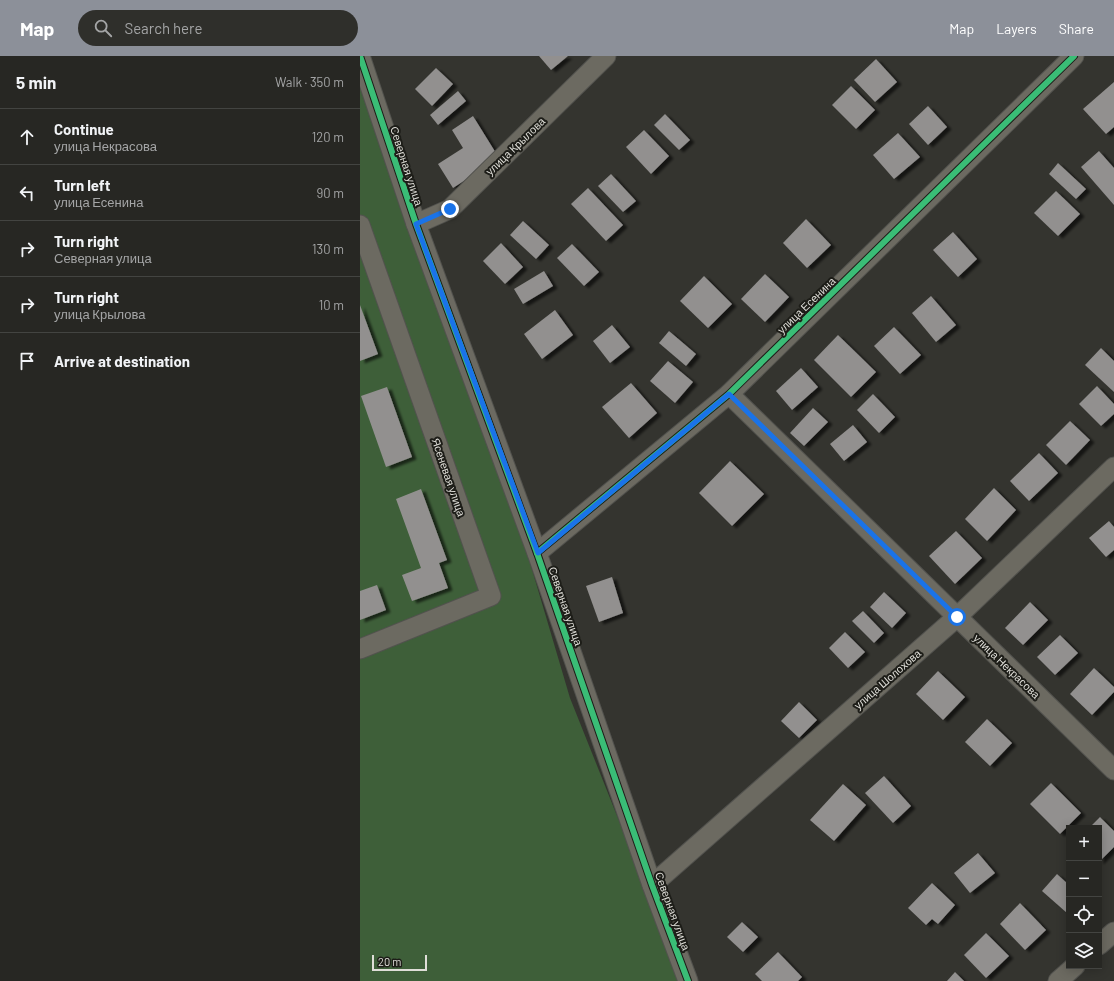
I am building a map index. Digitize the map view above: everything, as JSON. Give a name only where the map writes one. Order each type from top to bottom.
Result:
[{"type":"street","name":"Северная улица","points":[[360,56],[416,224],[538,553],[652,885],[688,981]]},
{"type":"street","name":"улица Крылова","points":[[416,224],[450,209],[606,56]]},
{"type":"street","name":"улица Есенина","points":[[538,553],[729,394],[1074,56]]},
{"type":"street","name":"Ясеневая улица","points":[[360,225],[491,596],[360,649]]},
{"type":"street","name":"улица Некрасова","points":[[729,394],[1114,770]]},
{"type":"street","name":"улица Шолохова","points":[[652,885],[957,617],[1114,467]]},
{"type":"street","points":[[1102,942],[1114,932]]},
{"type":"street","points":[[1058,981],[1072,969]]},
{"type":"green space","points":[[360,56],[484,407],[570,698],[683,981],[360,981]]},
{"type":"building","points":[[539,56],[568,56],[551,70]]},
{"type":"building","points":[[876,59],[897,82],[875,102],[854,80]]},
{"type":"building","points":[[436,68],[453,84],[432,106],[415,89]]},
{"type":"building","points":[[1114,82],[1114,127],[1106,134],[1083,109]]},
{"type":"building","points":[[851,86],[875,110],[856,129],[832,105]]},
{"type":"building","points":[[458,91],[466,101],[438,125],[430,115]]},
{"type":"building","points":[[928,106],[947,127],[928,145],[909,124]]},
{"type":"building","points":[[665,114],[690,140],[679,150],[654,125]]},
{"type":"building","points":[[473,116],[499,158],[453,188],[438,164],[463,148],[452,130]]},
{"type":"building","points":[[644,130],[669,156],[651,174],[626,147]]},
{"type":"building","points":[[898,133],[920,157],[894,179],[873,155]]},
{"type":"building","points":[[1099,151],[1114,168],[1114,205],[1081,167]]},
{"type":"building","points":[[1058,163],[1086,189],[1076,199],[1049,174]]},
{"type":"building","points":[[611,174],[636,201],[623,212],[598,186]]},
{"type":"building","points":[[588,188],[623,225],[606,241],[571,204]]},
{"type":"building","points":[[1056,191],[1080,214],[1058,236],[1034,213]]},
{"type":"building","points":[[806,219],[831,245],[807,268],[783,243]]},
{"type":"building","points":[[523,221],[549,245],[536,259],[510,235]]},
{"type":"building","points":[[953,232],[977,259],[958,277],[933,250]]},
{"type":"building","points":[[501,243],[523,267],[505,284],[483,261]]},
{"type":"building","points":[[572,244],[599,272],[584,286],[557,258]]},
{"type":"building","points":[[544,271],[553,286],[523,304],[514,289]]},
{"type":"building","points":[[765,274],[789,297],[765,322],[741,299]]},
{"type":"building","points":[[704,276],[732,304],[708,328],[680,301]]},
{"type":"building","points":[[931,296],[956,325],[936,342],[912,313]]},
{"type":"building","points":[[360,305],[378,354],[360,361]]},
{"type":"building","points":[[555,310],[573,335],[542,359],[524,334]]},
{"type":"building","points":[[612,325],[630,347],[610,363],[593,341]]},
{"type":"building","points":[[894,327],[921,355],[900,374],[874,346]]},
{"type":"building","points":[[669,331],[696,354],[686,366],[659,343]]},
{"type":"building","points":[[838,335],[876,372],[851,397],[814,360]]},
{"type":"building","points":[[1101,348],[1114,361],[1114,392],[1085,365]]},
{"type":"building","points":[[668,361],[693,382],[675,403],[650,381]]},
{"type":"building","points":[[801,368],[818,387],[792,410],[776,391]]},
{"type":"building","points":[[631,383],[657,413],[629,438],[602,407]]},
{"type":"building","points":[[1097,386],[1114,404],[1114,414],[1101,426],[1079,404]]},
{"type":"building","points":[[387,387],[412,457],[386,467],[361,396]]},
{"type":"building","points":[[873,394],[895,417],[879,433],[857,410]]},
{"type":"building","points":[[813,408],[828,422],[804,446],[790,433]]},
{"type":"building","points":[[1070,421],[1090,440],[1066,465],[1046,445]]},
{"type":"building","points":[[853,425],[867,442],[844,461],[830,444]]},
{"type":"building","points":[[1039,453],[1058,473],[1029,501],[1010,481]]},
{"type":"building","points":[[730,461],[764,494],[732,526],[699,493]]},
{"type":"building","points":[[994,488],[1016,510],[987,541],[965,519]]},
{"type":"building","points":[[421,489],[447,560],[439,563],[448,588],[412,601],[402,575],[421,568],[396,499]]},
{"type":"building","points":[[1109,521],[1114,527],[1114,550],[1106,557],[1089,538]]},
{"type":"building","points":[[956,531],[982,558],[955,584],[929,556]]},
{"type":"building","points":[[612,577],[623,613],[599,622],[586,586]]},
{"type":"building","points":[[377,585],[386,610],[360,620],[360,591]]},
{"type":"building","points":[[884,592],[906,613],[892,628],[870,607]]},
{"type":"building","points":[[1030,602],[1048,620],[1023,645],[1005,628]]},
{"type":"building","points":[[863,611],[884,633],[874,643],[852,621]]},
{"type":"building","points":[[845,632],[865,652],[848,668],[829,648]]},
{"type":"building","points":[[1060,635],[1078,653],[1055,675],[1037,657]]},
{"type":"building","points":[[1094,668],[1114,687],[1114,692],[1092,715],[1070,694]]},
{"type":"building","points":[[938,671],[965,697],[943,720],[916,694]]},
{"type":"building","points":[[799,702],[817,720],[799,738],[781,721]]},
{"type":"building","points":[[987,719],[1012,743],[990,766],[965,742]]},
{"type":"building","points":[[884,776],[911,806],[893,823],[865,793]]},
{"type":"building","points":[[1051,783],[1081,813],[1069,825],[1066,825],[1066,828],[1060,834],[1030,804]]},
{"type":"building","points":[[843,784],[866,805],[834,841],[810,820]]},
{"type":"building","points":[[1100,817],[1114,831],[1114,847],[1102,859],[1102,825],[1092,825]]},
{"type":"building","points":[[978,853],[995,873],[970,893],[954,873]]},
{"type":"building","points":[[1057,874],[1066,882],[1066,912],[1042,891]]},
{"type":"building","points":[[932,883],[955,905],[938,924],[932,919],[926,925],[908,908]]},
{"type":"building","points":[[1020,903],[1046,930],[1025,950],[1000,924]]},
{"type":"building","points":[[742,922],[758,937],[743,952],[727,937]]},
{"type":"building","points":[[986,933],[1009,956],[986,978],[964,955]]},
{"type":"building","points":[[778,952],[802,977],[798,981],[762,981],[755,974]]},
{"type":"building","points":[[955,972],[964,981],[947,981]]},
{"type":"cycle path","points":[[360,56],[416,224],[537,553],[652,885],[688,981]]},
{"type":"cycle path","points":[[537,553],[729,394],[1074,56]]},
{"type":"route","points":[[450,209],[416,224],[538,553],[729,394],[957,617]]}]
